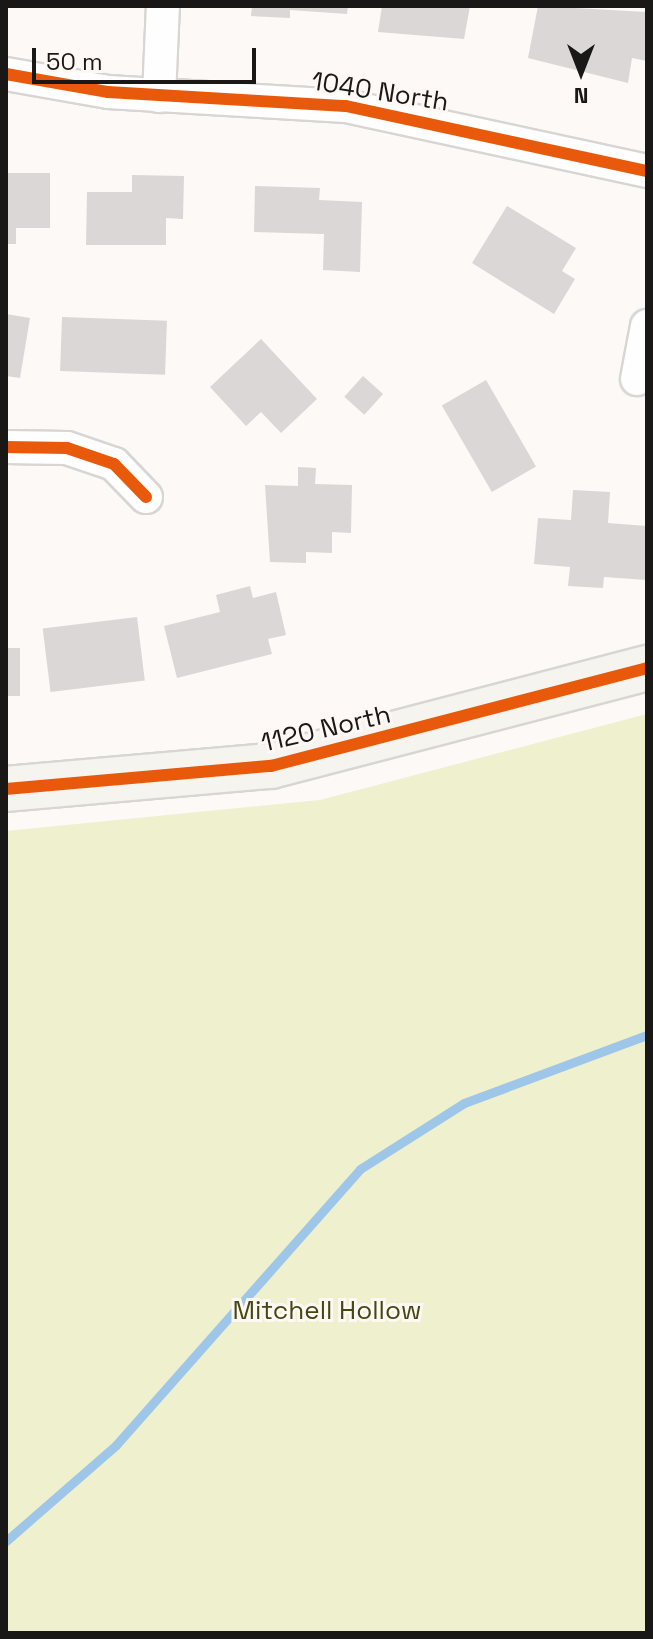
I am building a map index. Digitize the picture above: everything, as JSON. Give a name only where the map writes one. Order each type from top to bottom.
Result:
[{"type":"street","points":[[159,96],[163,6]]},
{"type":"street","name":"1040 North","points":[[6,74],[159,96],[346,106],[647,171]]},
{"type":"street","points":[[637,379],[647,326]]},
{"type":"street","points":[[6,447],[67,448],[114,464],[146,497]]},
{"type":"street","name":"1120 North","points":[[6,789],[271,766],[647,668]]},
{"type":"green space","name":"Mitchell Hollow","points":[[647,714],[647,1633],[6,1633],[6,831],[320,800]]},
{"type":"building","points":[[252,6],[348,6],[347,14],[290,10],[290,18],[251,16]]},
{"type":"building","points":[[382,6],[470,6],[464,39],[378,32]]},
{"type":"building","points":[[538,6],[647,12],[647,61],[632,58],[628,83],[528,58]]},
{"type":"building","points":[[6,173],[50,173],[50,228],[16,228],[16,244],[6,244]]},
{"type":"building","points":[[132,175],[184,176],[183,219],[166,218],[166,245],[86,245],[87,192],[132,192]]},
{"type":"building","points":[[255,186],[320,188],[319,200],[362,202],[360,272],[323,270],[324,234],[254,232]]},
{"type":"building","points":[[507,206],[576,248],[562,271],[575,279],[554,314],[472,263]]},
{"type":"building","points":[[6,314],[30,318],[20,378],[6,376]]},
{"type":"building","points":[[62,317],[167,321],[165,375],[60,371]]},
{"type":"building","points":[[261,339],[317,399],[281,433],[261,412],[246,426],[210,387]]},
{"type":"building","points":[[363,376],[383,394],[364,415],[344,397]]},
{"type":"building","points":[[486,380],[536,467],[492,492],[442,406]]},
{"type":"building","points":[[298,467],[316,468],[315,484],[352,485],[351,533],[332,532],[332,553],[306,552],[306,563],[270,562],[265,485],[298,486]]},
{"type":"building","points":[[573,490],[610,492],[608,523],[647,526],[647,580],[604,577],[603,588],[568,586],[570,567],[534,564],[538,518],[571,520]]},
{"type":"building","points":[[250,586],[253,598],[276,592],[286,635],[268,639],[272,654],[177,678],[164,626],[220,612],[216,595]]},
{"type":"building","points":[[137,617],[145,681],[51,692],[43,629]]},
{"type":"building","points":[[6,648],[20,648],[20,696],[6,696]]},
{"type":"waterway","points":[[6,1541],[116,1445],[360,1169],[464,1103],[647,1035]]},
{"type":"cycle path","points":[[6,74],[108,92],[346,106],[647,171]]},
{"type":"cycle path","points":[[6,447],[67,448],[114,464],[146,497]]},
{"type":"cycle path","points":[[6,789],[271,766],[647,668]]}]
